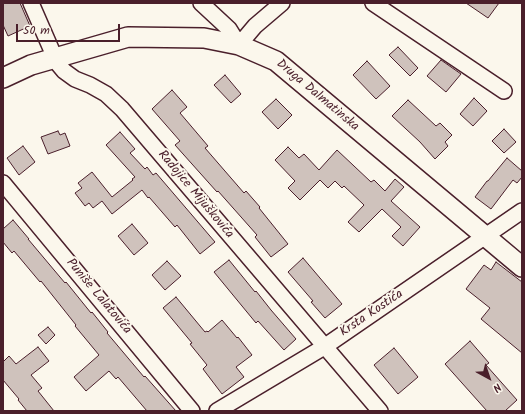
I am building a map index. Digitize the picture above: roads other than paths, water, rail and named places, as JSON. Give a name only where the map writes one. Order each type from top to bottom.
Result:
[{"type":"street","name":"Radojice Mijuškovića","points":[[31,3],[55,58],[64,71],[75,79],[106,94],[122,109],[380,411]]},
{"type":"street","points":[[201,3],[229,29],[240,45],[255,26],[282,3]]},
{"type":"street","points":[[374,3],[504,91]]},
{"type":"street","name":"Druga Dalmatinska","points":[[3,78],[30,65],[128,37],[204,38],[240,45],[276,61],[522,267]]},
{"type":"street","name":"Puniše Lalatovića","points":[[3,183],[192,411]]},
{"type":"street","name":"Krsta Kostića","points":[[217,411],[324,347],[522,210]]}]
